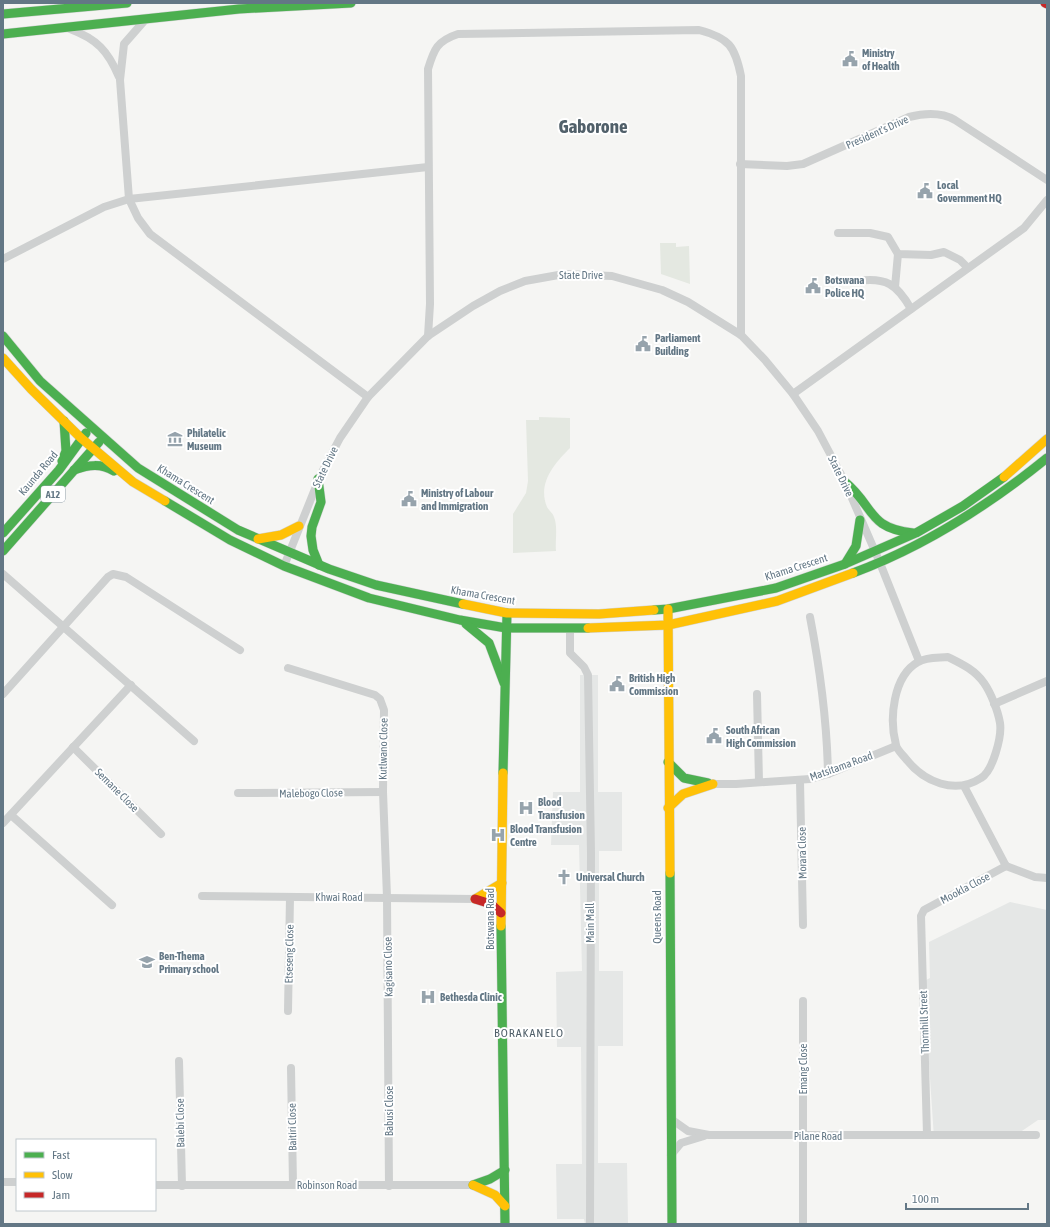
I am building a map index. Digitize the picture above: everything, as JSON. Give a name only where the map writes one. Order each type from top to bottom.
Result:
[{"type":"main road","points":[[3,14],[127,3]]},
{"type":"main road","points":[[3,34],[239,9],[351,3]]},
{"type":"main road","name":"Khama Crescent","points":[[3,336],[40,381],[138,468],[238,530],[319,564],[376,585],[507,614],[599,614],[668,609],[776,588],[845,564],[916,533],[964,506],[1004,476],[1047,439]]},
{"type":"main road","points":[[3,358],[31,390],[64,420],[81,438],[133,482]]},
{"type":"main road","points":[[58,470],[66,450],[64,420]]},
{"type":"main road","name":"Kaunda Road","points":[[3,533],[58,470],[81,438],[91,427]]},
{"type":"main road","name":"A12","points":[[3,551],[73,470],[103,438]]},
{"type":"main road","points":[[73,470],[90,465],[103,465],[230,540],[284,566],[369,598],[460,620],[506,628],[570,628],[668,625],[777,601],[880,563],[967,515],[1012,486],[1047,458]]},
{"type":"main road","points":[[318,479],[321,502],[312,527],[311,536],[313,550],[319,564]]},
{"type":"main road","points":[[845,482],[854,488],[877,523],[894,532],[916,533]]},
{"type":"main road","points":[[845,564],[856,546],[860,520]]},
{"type":"main road","points":[[258,539],[281,535],[299,526]]},
{"type":"main road","name":"Queens Road","points":[[668,609],[668,808],[672,1224]]},
{"type":"main road","name":"Botswana Road","points":[[505,1224],[501,913],[504,683],[507,614]]},
{"type":"main road","points":[[460,620],[486,638],[493,648],[504,683]]},
{"type":"main road","points":[[668,762],[684,778],[713,784]]},
{"type":"main road","points":[[668,808],[676,797],[683,792],[713,784]]},
{"type":"main road","points":[[475,898],[491,891],[502,883]]},
{"type":"main road","points":[[475,898],[491,904],[501,913]]},
{"type":"main road","points":[[473,1185],[490,1179],[505,1170]]},
{"type":"main road","points":[[473,1185],[494,1192],[502,1200],[504,1206]]},
{"type":"street","points":[[146,19],[124,44],[120,80],[129,199],[138,218],[150,234],[368,397]]},
{"type":"street","points":[[62,27],[86,35],[99,45],[112,62],[120,80]]},
{"type":"street","points":[[428,336],[430,304],[428,69],[438,45],[445,38],[458,34],[680,30],[698,30],[713,34],[729,43],[738,61],[741,76],[741,336]]},
{"type":"street","name":"President's Drive","points":[[740,164],[787,166],[803,164],[909,117],[919,114],[942,114],[955,120],[1047,180]]},
{"type":"street","points":[[3,259],[104,206],[129,199],[428,167]]},
{"type":"street","points":[[793,394],[1024,228],[1047,200]]},
{"type":"street","points":[[838,233],[870,233],[888,237],[898,254],[894,287]]},
{"type":"street","points":[[898,254],[931,255],[944,252],[960,260],[968,268]]},
{"type":"street","name":"State Drive","points":[[284,566],[318,479],[340,438],[368,397],[428,336],[473,306],[500,291],[522,282],[547,276],[584,274],[612,276],[662,290],[688,302],[741,336],[765,360],[793,394],[818,431],[845,482],[860,520],[880,563],[919,661]]},
{"type":"street","points":[[857,281],[870,280],[888,282],[899,290],[911,309]]},
{"type":"street","points":[[3,574],[194,741]]},
{"type":"street","points":[[3,694],[63,626],[108,577],[113,574],[126,576],[240,650]]},
{"type":"street","points":[[810,617],[823,691],[827,731],[828,774]]},
{"type":"street","name":"Main Mall","points":[[570,628],[570,653],[584,667],[588,675],[591,853],[590,1224]]},
{"type":"street","points":[[948,657],[970,668],[985,684],[994,704],[1000,723],[994,761],[983,778],[964,786],[940,784],[914,769],[896,746],[893,714],[896,689],[906,671],[919,661],[948,657]]},
{"type":"street","name":"Kutlwano Close","points":[[288,668],[366,691],[380,699],[384,710],[383,792],[387,897]]},
{"type":"street","points":[[994,704],[1047,681]]},
{"type":"street","points":[[3,823],[131,685]]},
{"type":"street","points":[[758,694],[759,782]]},
{"type":"street","name":"Matsitama Road","points":[[713,784],[800,781],[828,774],[896,746]]},
{"type":"street","name":"Semane Close","points":[[73,747],[161,834]]},
{"type":"street","name":"Morara Close","points":[[800,781],[803,926]]},
{"type":"street","points":[[964,786],[1006,866],[1035,877],[1047,878]]},
{"type":"street","name":"Malebogo Close","points":[[238,794],[383,792]]},
{"type":"street","points":[[11,815],[112,906]]},
{"type":"street","name":"Mookla Close","points":[[924,910],[1006,866]]},
{"type":"street","name":"Khwai Road","points":[[202,896],[475,898]]},
{"type":"street","name":"Etseseng Close","points":[[288,1011],[290,897]]},
{"type":"street","name":"Kagisano Close","points":[[387,897],[388,1036]]},
{"type":"street","name":"Thornhill Street","points":[[924,910],[921,916],[927,1135]]},
{"type":"street","name":"Emang Close","points":[[803,1001],[803,1224]]},
{"type":"street","name":"Babusi Close","points":[[388,1036],[389,1186]]},
{"type":"street","name":"Balebi Close","points":[[179,1061],[182,1186]]},
{"type":"street","name":"Baitiri Close","points":[[291,1068],[293,1185]]},
{"type":"street","points":[[671,1119],[688,1131],[709,1135]]},
{"type":"street","points":[[671,1155],[678,1146],[686,1141],[709,1135]]},
{"type":"street","name":"Pilane Road","points":[[709,1135],[1036,1135]]},
{"type":"street","points":[[3,1182],[16,1182]]},
{"type":"street","name":"Robinson Road","points":[[156,1185],[473,1185]]},
{"type":"shaded area","points":[[660,243],[676,243],[676,247],[689,246],[690,284],[661,274]]},
{"type":"shaded area","points":[[539,417],[570,418],[570,448],[553,467],[544,490],[547,507],[553,514],[555,521],[556,551],[513,553],[513,514],[526,493],[528,481],[526,420],[539,420]]},
{"type":"shaded area","points":[[580,675],[598,675],[598,792],[622,792],[622,851],[599,851],[599,971],[623,971],[623,1046],[598,1046],[598,1163],[627,1163],[628,1224],[585,1224],[584,1219],[557,1219],[556,1164],[582,1164],[581,1047],[557,1047],[556,972],[582,971],[579,845],[551,845],[553,792],[580,792]]},
{"type":"shaded area","points":[[1010,902],[1047,910],[1047,1120],[1038,1120],[1013,1137],[934,1138],[927,1033],[920,983],[930,978],[929,942]]},
{"type":"traffic: fast","points":[[3,14],[127,3]]},
{"type":"traffic: fast","points":[[3,34],[239,9],[351,3]]},
{"type":"traffic: fast","points":[[3,336],[40,381],[138,468],[238,530],[329,569],[376,585],[463,604]]},
{"type":"traffic: fast","points":[[62,461],[66,451],[64,421]]},
{"type":"traffic: fast","points":[[3,533],[59,470],[86,433]]},
{"type":"traffic: fast","points":[[3,551],[99,442]]},
{"type":"traffic: fast","points":[[853,573],[879,563],[930,538],[979,508],[1047,458]]},
{"type":"traffic: fast","points":[[74,470],[85,467],[99,466],[109,468],[114,471]]},
{"type":"traffic: fast","points":[[654,610],[668,609],[776,588],[845,564],[916,533],[963,506],[1004,477]]},
{"type":"traffic: fast","points":[[318,479],[321,502],[312,527],[311,536],[313,550],[319,565]]},
{"type":"traffic: fast","points":[[845,482],[855,491],[879,521],[898,530],[913,533]]},
{"type":"traffic: fast","points":[[165,501],[230,540],[284,566],[369,598],[460,620],[506,628],[588,628]]},
{"type":"traffic: fast","points":[[845,564],[856,546],[860,520]]},
{"type":"traffic: fast","points":[[503,773],[507,613]]},
{"type":"traffic: fast","points":[[466,624],[489,643],[504,683]]},
{"type":"traffic: fast","points":[[668,762],[684,778],[708,783]]},
{"type":"traffic: fast","points":[[670,873],[672,1224]]},
{"type":"traffic: fast","points":[[501,926],[505,1224]]},
{"type":"traffic: fast","points":[[473,1185],[490,1179],[505,1170]]},
{"type":"traffic: slow","points":[[3,358],[31,389],[81,438],[133,482],[165,501]]},
{"type":"traffic: slow","points":[[1004,477],[1047,439]]},
{"type":"traffic: slow","points":[[258,539],[281,535],[299,526]]},
{"type":"traffic: slow","points":[[588,628],[668,625],[777,601],[853,573]]},
{"type":"traffic: slow","points":[[463,604],[507,613],[599,614],[654,610]]},
{"type":"traffic: slow","points":[[668,609],[670,873]]},
{"type":"traffic: slow","points":[[501,926],[503,773]]},
{"type":"traffic: slow","points":[[668,808],[683,794],[713,784]]},
{"type":"traffic: slow","points":[[475,899],[502,883]]},
{"type":"traffic: slow","points":[[473,1185],[495,1195],[505,1206]]},
{"type":"traffic: jam","points":[[475,899],[491,904],[501,913]]},
{"type":"place","name":"Ministry of Health","points":[[850,59]]},
{"type":"place","name":"Local Government HQ","points":[[925,191]]},
{"type":"place","name":"Botswana Police HQ","points":[[813,286]]},
{"type":"place","name":"Parliament Building","points":[[643,344]]},
{"type":"place","name":"Philatelic Museum","points":[[175,439]]},
{"type":"place","name":"Ministry of Labour and Immigration","points":[[409,499]]},
{"type":"place","name":"British High Commission","points":[[617,684]]},
{"type":"place","name":"South African High Commission","points":[[714,736]]},
{"type":"place","name":"Blood Transfusion","points":[[526,808]]},
{"type":"place","name":"Blood Transfusion Centre","points":[[498,835]]},
{"type":"place","name":"Universal Church","points":[[564,877]]},
{"type":"place","name":"Ben-Thema Primary school","points":[[147,962]]},
{"type":"place","name":"Bethesda Clinic","points":[[428,997]]},
{"type":"district","name":"Gaborone","points":[[593,126]]},
{"type":"district","name":"BORAKANELO","points":[[529,1033]]}]
